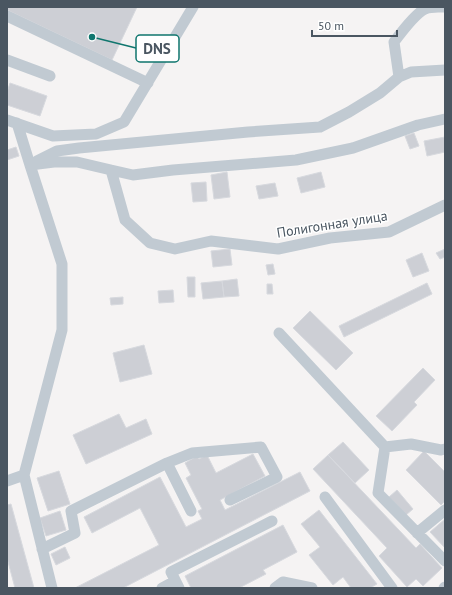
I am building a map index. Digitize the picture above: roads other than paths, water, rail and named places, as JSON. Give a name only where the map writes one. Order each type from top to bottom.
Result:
[{"type":"street","points":[[12,121],[53,136],[96,134],[124,122],[193,7]]},
{"type":"street","points":[[399,77],[394,42],[407,25],[425,9],[445,7]]},
{"type":"street","points":[[7,16],[148,83]]},
{"type":"street","points":[[7,60],[50,76]]},
{"type":"street","points":[[30,165],[57,151],[79,148],[248,132],[320,127],[349,112],[380,93],[399,77],[411,72],[445,70]]},
{"type":"street","points":[[30,165],[54,162],[76,162],[133,175],[173,170],[296,160],[353,148],[418,125],[445,118]]},
{"type":"street","points":[[12,121],[30,165],[62,264],[62,330],[24,475],[52,588]]},
{"type":"street","name":"Полигонная улица","points":[[111,170],[125,220],[150,243],[175,249],[211,241],[278,249],[330,238],[389,232],[445,205]]},
{"type":"street","points":[[279,333],[385,447]]},
{"type":"street","points":[[385,447],[411,444],[444,452]]},
{"type":"street","points":[[42,549],[75,533],[71,511],[192,452],[262,447],[277,476],[230,500]]},
{"type":"street","points":[[385,447],[378,492],[445,561]]},
{"type":"street","points":[[167,464],[191,511]]},
{"type":"street","points":[[7,481],[24,475]]},
{"type":"street","points":[[325,497],[392,588]]},
{"type":"street","points":[[417,533],[445,510]]},
{"type":"street","points":[[162,588],[177,584],[171,572],[272,521]]},
{"type":"street","points":[[275,588],[283,582],[312,588]]},
{"type":"place","name":"DNS","points":[[92,37]]}]
